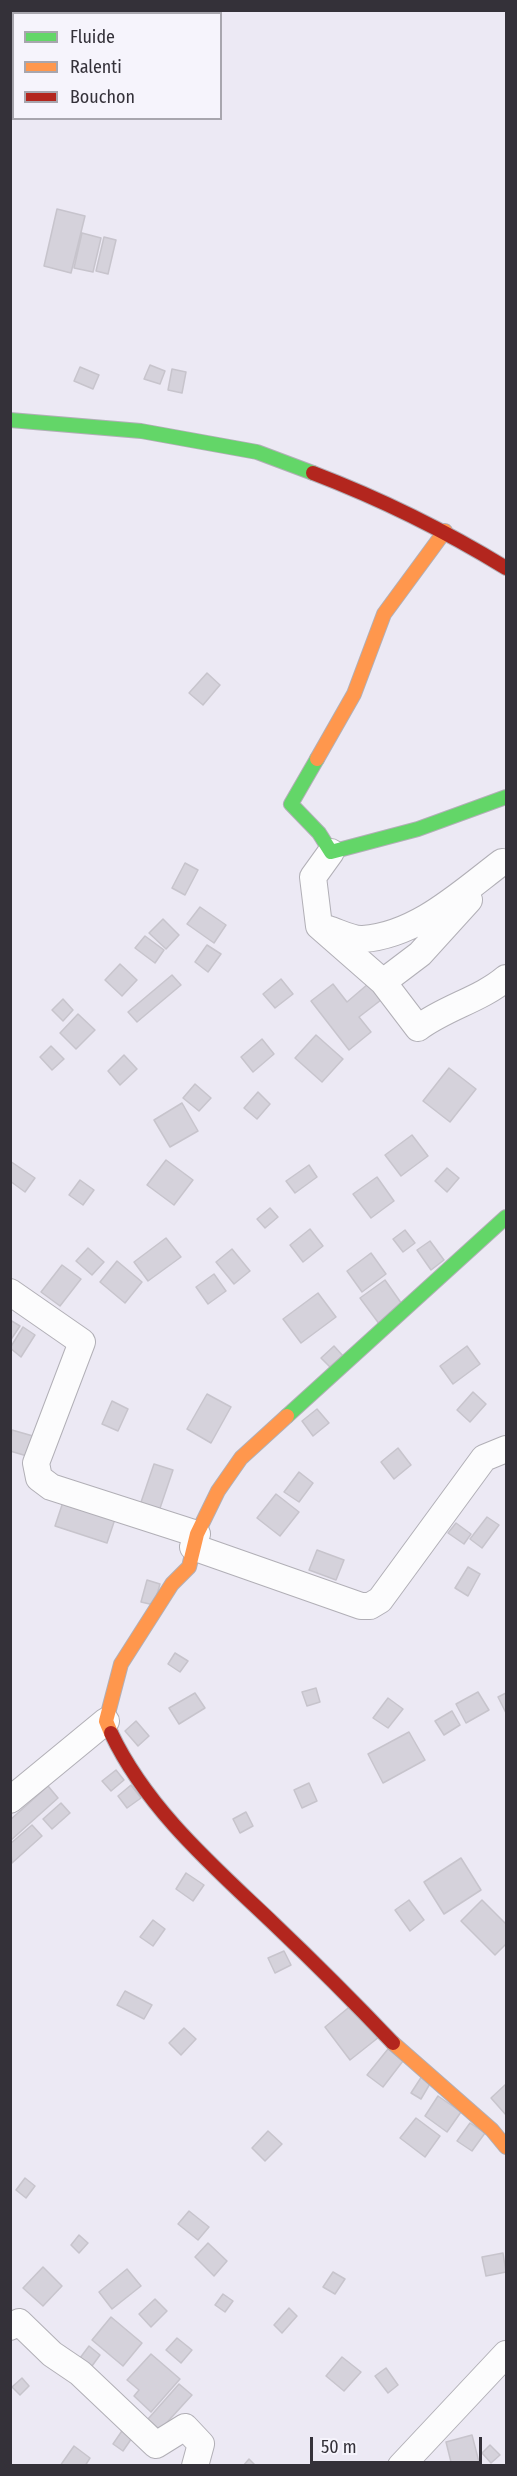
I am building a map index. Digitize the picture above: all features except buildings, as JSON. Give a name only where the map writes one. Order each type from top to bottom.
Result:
[{"type":"street","points":[[10,420],[141,431],[256,452],[364,492],[445,531],[507,568]]},
{"type":"street","points":[[331,852],[319,833],[291,804],[354,693],[384,614],[445,531]]},
{"type":"street","points":[[507,797],[418,829],[331,852],[313,877],[319,926],[383,982],[418,1028],[439,1012],[490,992],[507,978]]},
{"type":"street","points":[[319,926],[361,940],[395,933],[442,908],[504,859]]},
{"type":"street","points":[[383,982],[420,954],[504,859]]},
{"type":"street","points":[[10,1800],[106,1721],[121,1664],[172,1584],[189,1567],[195,1541],[218,1491],[241,1458],[507,1217]]},
{"type":"street","points":[[10,1292],[82,1342],[36,1463],[39,1478],[51,1487],[361,1606],[370,1606],[380,1600],[484,1458],[507,1449]]},
{"type":"street","points":[[106,1721],[126,1764],[143,1788],[204,1857],[328,1975],[403,2053],[492,2130],[507,2147]]},
{"type":"street","points":[[10,2326],[19,2322],[52,2354],[80,2373],[156,2445],[185,2427],[201,2444],[195,2466]]},
{"type":"street","points":[[401,2466],[506,2355]]},
{"type":"traffic: fast","points":[[10,420],[141,431],[257,452],[313,473]]},
{"type":"traffic: fast","points":[[317,759],[291,804],[319,833],[331,852],[418,829],[506,797]]},
{"type":"traffic: fast","points":[[287,1416],[506,1217]]},
{"type":"traffic: slow","points":[[317,759],[354,694],[384,614],[445,531]]},
{"type":"traffic: slow","points":[[111,1733],[106,1721],[121,1664],[172,1584],[189,1567],[197,1534],[218,1491],[241,1458],[287,1416]]},
{"type":"traffic: slow","points":[[393,2043],[492,2130],[506,2147]]},
{"type":"traffic: jam","points":[[313,473],[412,516],[506,568]]},
{"type":"traffic: jam","points":[[111,1733],[143,1787],[183,1835],[319,1967],[393,2043]]}]
